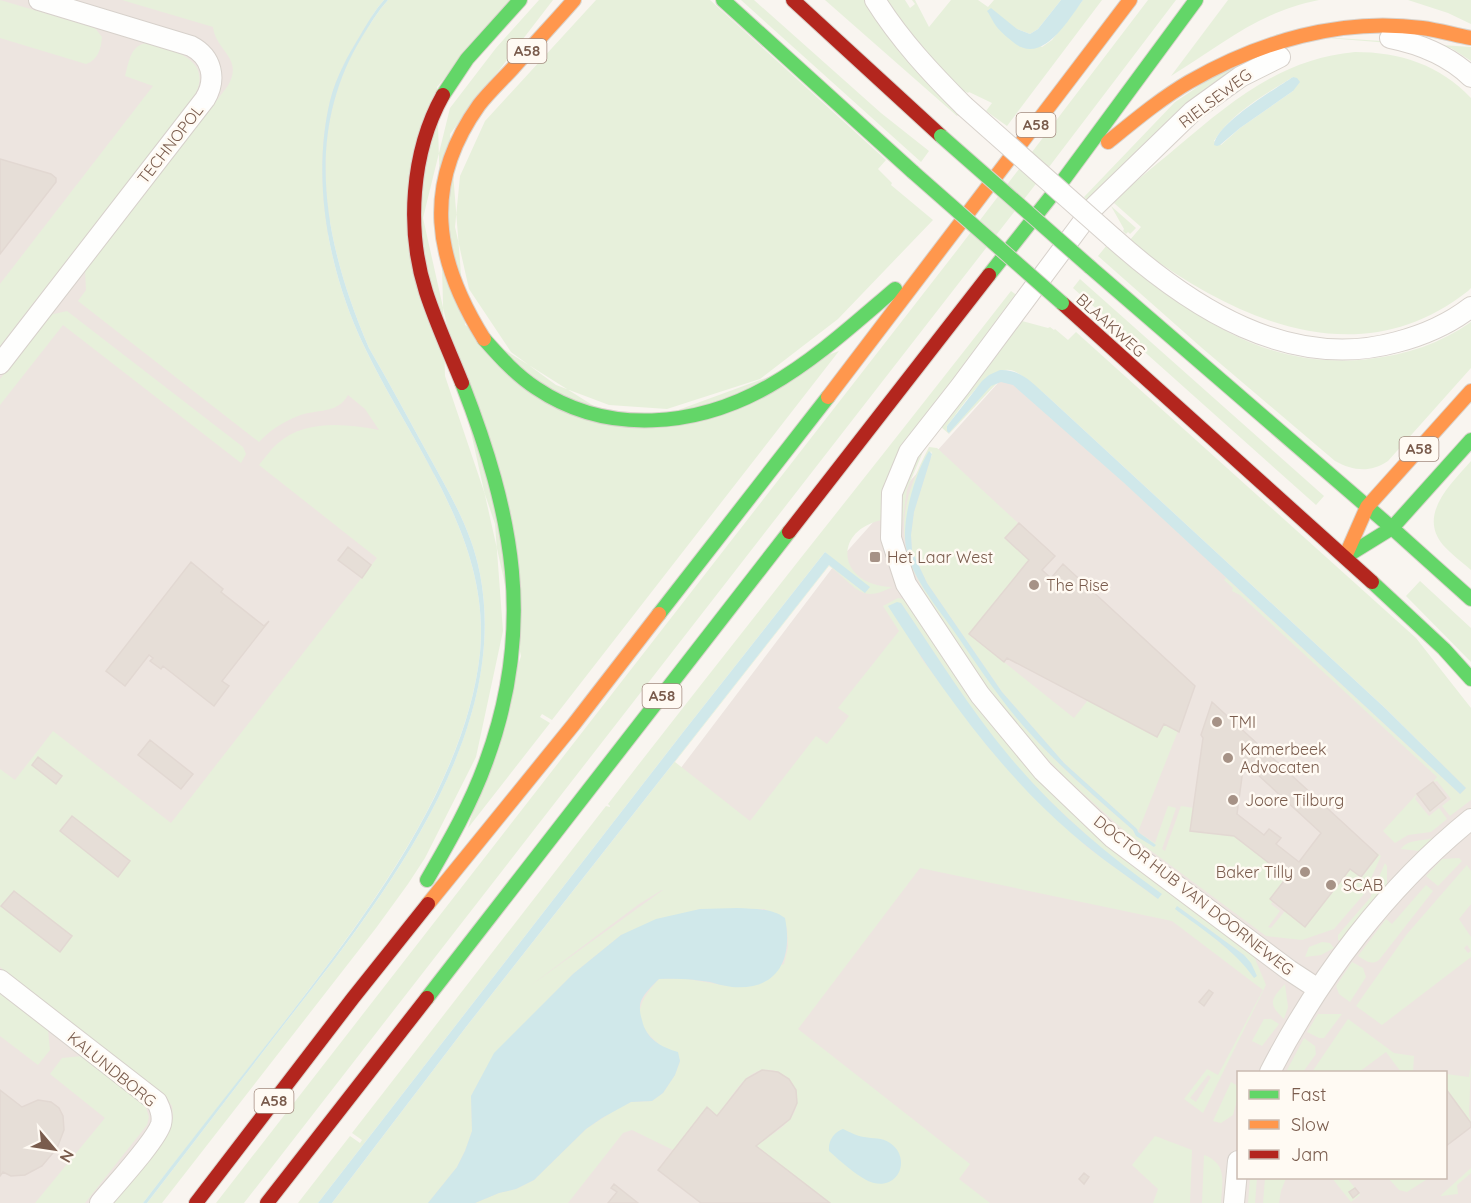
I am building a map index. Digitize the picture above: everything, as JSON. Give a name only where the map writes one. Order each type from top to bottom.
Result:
[{"type":"main road","name":"A58","points":[[353,998],[394,928],[442,855],[467,809],[494,743],[511,670],[514,599],[511,553],[491,470],[426,292],[420,269],[414,224],[416,183],[425,138],[442,95],[464,64],[520,0]]},
{"type":"main road","name":"A58","points":[[574,0],[470,118],[454,150],[442,192],[444,245],[455,286],[465,311],[495,354],[534,387],[571,407],[621,420],[659,422],[718,411],[750,398],[805,363],[942,249]]},
{"type":"main road","name":"BLAAKWEG","points":[[723,0],[1345,557],[1444,650],[1471,679]]},
{"type":"main road","name":"BLAAKWEG","points":[[793,0],[941,136],[1471,599]]},
{"type":"main road","name":"A58","points":[[195,1203],[353,998],[574,724],[942,249],[1130,0]]},
{"type":"main road","name":"A58","points":[[267,1203],[897,391],[1056,190],[1196,0]]},
{"type":"main road","points":[[1423,15],[1453,27],[1471,38]]},
{"type":"main road","name":"A58","points":[[1056,190],[1155,100],[1212,59],[1250,38]]},
{"type":"main road","name":"A58","points":[[1367,507],[1471,391]]},
{"type":"main road","name":"A58","points":[[1392,528],[1471,440]]},
{"type":"main road","points":[[1345,557],[1367,507]]},
{"type":"main road","points":[[1345,557],[1392,528]]},
{"type":"street","name":"TECHNOPOL","points":[[0,364],[205,99],[212,79],[207,60],[191,46],[39,0]]},
{"type":"street","points":[[876,0],[901,39],[964,106],[1160,279],[1195,303],[1235,324],[1272,339],[1302,346],[1335,349],[1381,347],[1435,330],[1471,307]]},
{"type":"street","name":"RIELSEWEG","points":[[960,387],[1094,207],[1193,111],[1240,76],[1291,52],[1342,37],[1386,37],[1430,49],[1471,77]]},
{"type":"street","name":"DOCTOR HUB VAN DOORNEWEG","points":[[960,387],[909,452],[892,493],[891,538],[906,584],[980,695],[1043,771],[1113,838],[1318,990]]},
{"type":"street","points":[[1271,1071],[1293,1028],[1318,990],[1378,910],[1412,873],[1471,819]]},
{"type":"street","name":"KALUNDBORG","points":[[0,980],[157,1102],[161,1109],[162,1117],[157,1134],[100,1203]]},
{"type":"street","points":[[1234,1203],[1237,1178]]},
{"type":"shaded area","points":[[0,0],[375,0],[318,283],[434,473],[185,1109],[110,1203],[0,1203]]},
{"type":"shaded area","points":[[1006,374],[1471,789],[1471,1203],[346,1203],[490,1020],[833,567]]},
{"type":"green space","points":[[0,0],[95,28],[102,37],[98,54],[86,64],[0,38]]},
{"type":"green space","points":[[122,0],[384,0],[347,58],[330,101],[322,163],[327,226],[341,288],[364,346],[444,493],[461,531],[473,570],[480,611],[480,653],[471,702],[455,751],[433,800],[407,848],[347,938],[143,1203],[111,1203],[170,1128],[173,1117],[172,1106],[162,1093],[0,967],[0,769],[15,780],[53,731],[171,823],[377,558],[259,465],[277,444],[300,430],[340,425],[379,430],[365,409],[348,395],[344,401],[333,408],[305,414],[287,421],[272,430],[259,442],[78,301],[86,290],[85,270],[227,87],[232,77],[231,62],[215,36],[213,27]]},
{"type":"green space","points":[[388,0],[510,0],[437,87],[445,376],[495,524],[503,631],[476,757],[425,858],[376,928],[162,1203],[147,1203],[317,983],[393,876],[428,819],[456,759],[476,698],[484,636],[480,574],[472,543],[452,499],[369,348],[341,271],[326,192],[326,153],[331,113],[343,75],[362,37]]},
{"type":"green space","points":[[539,0],[553,0],[450,134],[465,325],[629,428],[839,351],[552,720],[542,714],[540,717],[550,723],[468,828],[521,656],[423,218],[450,108],[496,48]]},
{"type":"green space","points":[[596,0],[710,0],[886,160],[878,169],[892,183],[891,185],[933,220],[838,319],[760,379],[667,409],[609,405],[556,385],[511,352],[469,289],[455,227],[460,176],[485,121]]},
{"type":"green space","points":[[741,0],[754,0],[881,113],[929,151],[921,162]]},
{"type":"green space","points":[[825,0],[867,0],[959,113],[957,116]]},
{"type":"green space","points":[[884,0],[905,0],[910,8],[915,4],[912,0],[915,0],[929,27],[951,0],[978,0],[988,7],[994,0],[1061,0],[1038,29],[1030,34],[1017,29],[989,9],[1042,47],[1052,40],[1083,0],[1102,0],[1007,126],[986,111],[992,103],[969,92],[961,93],[936,66]]},
{"type":"green space","points":[[1148,0],[1176,0],[1049,167],[244,1203],[216,1203],[958,249]]},
{"type":"green space","points":[[1228,0],[1319,0],[1297,5],[1259,21],[1171,76]]},
{"type":"green space","points":[[1408,0],[1471,0],[1471,24],[1448,13]]},
{"type":"green space","points":[[1277,34],[1471,47],[1471,61],[1451,48],[1303,36],[1090,203],[1084,197],[1175,102]]},
{"type":"green space","points":[[146,43],[179,53],[196,66],[199,85],[193,98],[0,346],[0,284],[153,86],[125,76],[133,51]]},
{"type":"green space","points":[[1355,52],[1403,58],[1433,69],[1471,98],[1471,288],[1425,317],[1381,331],[1337,334],[1293,328],[1250,313],[1208,293],[1129,241],[1141,227],[1114,203],[1144,174],[1237,99],[1280,73],[1328,56]],"holes":[[[1293,77],[1293,91],[1240,128],[1221,145],[1214,141],[1239,113]]]},
{"type":"green space","points":[[1111,206],[1136,228],[1130,234],[1123,231]]},
{"type":"green space","points":[[1107,245],[1196,313],[1226,331],[1259,346],[1293,356],[1329,360],[1369,359],[1423,347],[1471,322],[1471,368],[1388,461],[1368,469],[1348,467],[1335,461],[1098,256]]},
{"type":"green space","points":[[1080,279],[1324,496],[1316,505],[1073,288]]},
{"type":"green space","points":[[1011,291],[1018,296],[946,390],[882,520],[866,526],[854,535],[849,546],[848,557],[852,568],[860,578],[874,584],[892,587],[872,594],[864,593],[829,566],[675,762],[750,821],[816,736],[827,744],[849,716],[838,708],[899,631],[883,606],[898,598],[904,599],[974,702],[1028,769],[1086,827],[1123,859],[1253,954],[1266,985],[1203,1113],[1184,1099],[1207,1069],[1218,1075],[1263,990],[1172,921],[920,868],[798,1029],[970,1164],[959,1179],[990,1203],[830,1203],[756,1146],[787,1123],[797,1103],[797,1094],[788,1078],[772,1070],[763,1070],[743,1081],[717,1116],[706,1108],[673,1150],[632,1130],[623,1133],[568,1203],[475,1203],[516,1189],[534,1180],[586,1129],[618,1108],[631,1102],[652,1101],[663,1093],[675,1075],[680,1061],[649,1034],[642,1025],[640,1016],[641,1005],[647,993],[659,979],[682,978],[728,986],[784,964],[788,947],[787,928],[765,909],[700,909],[621,935],[573,974],[494,1054],[471,1096],[472,1131],[465,1151],[457,1167],[428,1203],[332,1203],[466,1027],[829,565],[865,593],[825,552],[318,1203],[298,1203],[350,1136],[360,1143],[362,1140],[352,1133],[606,806],[610,807],[608,804],[708,675]],"holes":[[[901,603],[975,712],[1024,774],[1056,807],[1158,899],[1087,847],[1036,799],[988,747],[921,658]],[[663,890],[530,986],[639,904]],[[1177,906],[1244,955],[1246,965]],[[1208,1075],[1211,1077],[1196,1102],[1190,1098]]]},
{"type":"green space","points":[[67,311],[243,447],[246,454],[241,463],[63,325],[0,405],[0,379],[49,315]]},
{"type":"green space","points":[[1022,321],[1055,329],[1068,340],[1076,332],[1416,638],[1471,708],[1471,800],[1450,816],[1442,806],[1451,799],[1437,781],[1433,782],[1437,777],[1240,595],[1232,591],[1233,588],[1224,580],[1226,578],[1460,794],[1466,788],[1385,708],[1024,377],[1006,370],[996,372],[968,398],[947,426],[949,433],[990,386],[997,383],[949,434],[941,427]]},
{"type":"green space","points":[[925,447],[907,489],[902,525],[899,525],[905,483],[918,455]]},
{"type":"green space","points":[[929,447],[937,448],[1018,523],[1005,538],[1029,560],[970,635],[1074,718],[1088,700],[1157,737],[1164,724],[1178,731],[1138,832],[1064,763],[1002,692],[927,583],[912,551],[911,535],[914,512],[931,451],[908,515],[905,540],[905,511],[918,470]]},
{"type":"green space","points":[[1471,461],[1471,570],[1443,545],[1436,533],[1434,522],[1435,511],[1440,500]]},
{"type":"green space","points":[[910,559],[974,659],[1012,712],[1061,766],[1133,830],[1136,836],[1156,845],[1138,832],[1155,843],[1168,806],[1176,808],[1162,849],[1165,851],[1181,806],[1194,808],[1191,830],[1230,836],[1231,834],[1290,880],[1271,904],[1280,911],[1268,927],[1271,928],[1285,911],[1349,868],[1362,877],[1378,856],[1377,853],[1381,856],[1364,894],[1334,929],[1302,940],[1266,936],[1127,833],[1067,779],[1027,738],[991,694],[934,612],[936,610],[912,568]]},
{"type":"green space","points":[[1420,581],[1471,628],[1471,662],[1406,596]]},
{"type":"green space","points":[[1417,794],[1415,799],[1429,816],[1439,808],[1447,819],[1431,832],[1408,835],[1395,843],[1383,831]]},
{"type":"green space","points":[[1439,835],[1419,851],[1401,849],[1413,841]]},
{"type":"green space","points":[[1459,858],[1462,861],[1438,886],[1426,876],[1442,859]]},
{"type":"green space","points":[[1385,863],[1387,884],[1340,941],[1338,940],[1338,935],[1370,898]]},
{"type":"green space","points":[[1467,865],[1471,871],[1471,904],[1459,919],[1471,937],[1471,951],[1471,957],[1382,1025],[1356,1006],[1407,934]],"holes":[[[1467,945],[1471,951],[1468,953],[1464,948]]]},
{"type":"green space","points":[[1426,885],[1433,891],[1379,960],[1371,962],[1358,956],[1386,919],[1392,924]]},
{"type":"green space","points":[[1322,942],[1330,943],[1334,948],[1321,955],[1305,957],[1309,947]]},
{"type":"green space","points":[[1352,962],[1363,968],[1366,977],[1350,1002],[1339,994],[1336,986]]},
{"type":"green space","points":[[1285,984],[1288,1007],[1284,1019],[1273,1006],[1273,1002],[1276,994]]},
{"type":"green space","points":[[0,994],[48,1030],[50,1050],[38,1065],[0,1036]]},
{"type":"green space","points":[[1318,1014],[1342,1014],[1324,1038],[1307,1032]]},
{"type":"green space","points":[[1264,1019],[1271,1019],[1279,1024],[1262,1046],[1252,1041]]},
{"type":"green space","points":[[1348,1019],[1394,1053],[1414,1056],[1413,1071],[1400,1071],[1386,1052],[1360,1071],[1313,1071]]},
{"type":"green space","points":[[1304,1038],[1315,1046],[1316,1054],[1304,1071],[1287,1071]]},
{"type":"green space","points":[[82,1056],[145,1105],[149,1117],[147,1125],[85,1203],[35,1203],[105,1118],[50,1074],[62,1058]]},
{"type":"green space","points":[[1471,1063],[1469,1114],[1471,1123],[1447,1090],[1447,1074],[1469,1077]]},
{"type":"green space","points":[[1231,1082],[1237,1085],[1237,1101],[1233,1115],[1221,1123],[1213,1121]]},
{"type":"green space","points":[[1155,1136],[1192,1150],[1190,1203],[1153,1203],[1158,1189],[1132,1165]]},
{"type":"green space","points":[[1204,1155],[1217,1163],[1222,1174],[1221,1203],[1202,1203]]},
{"type":"green space","points":[[1471,1168],[1471,1173],[1457,1185],[1458,1194],[1440,1196]]},
{"type":"green space","points":[[1250,1179],[1257,1179],[1255,1203],[1248,1203]]},
{"type":"green space","points":[[1265,1179],[1286,1179],[1279,1203],[1263,1203]]},
{"type":"green space","points":[[1333,1179],[1348,1179],[1355,1188],[1349,1192],[1354,1197],[1359,1193],[1360,1195],[1351,1202]]},
{"type":"green space","points":[[1389,1179],[1427,1179],[1407,1192],[1399,1190]]},
{"type":"water","points":[[384,0],[388,0],[362,37],[343,75],[331,113],[326,153],[326,192],[341,271],[369,348],[452,499],[472,543],[480,574],[484,636],[476,698],[456,759],[428,819],[393,876],[317,983],[147,1203],[143,1203],[312,986],[375,898],[405,851],[432,802],[454,753],[471,703],[480,653],[480,611],[473,570],[461,531],[444,493],[383,383],[352,318],[333,257],[323,194],[322,163],[330,101],[347,58]]},
{"type":"water","points":[[1061,0],[1083,0],[1054,38],[1034,49],[1024,48],[1013,42],[998,28],[987,11],[991,8],[1017,29],[1030,34],[1038,29]]},
{"type":"water","points":[[1293,77],[1300,82],[1293,91],[1220,145],[1214,145],[1217,137],[1235,117]]},
{"type":"water","points":[[1000,370],[1020,374],[1036,386],[1385,708],[1466,788],[1460,794],[1123,482],[1013,385],[1001,382],[991,386],[949,433],[947,426],[982,381]]},
{"type":"water","points":[[929,451],[932,454],[914,512],[911,535],[912,551],[927,583],[1002,692],[1064,763],[1138,832],[1156,845],[1154,847],[1136,836],[1133,830],[1065,769],[1016,718],[918,579],[906,547],[907,511],[914,484]]},
{"type":"water","points":[[825,552],[870,587],[865,593],[829,565],[466,1027],[332,1203],[318,1203],[684,731]]},
{"type":"water","points":[[897,602],[901,603],[980,719],[1026,776],[1081,830],[1162,894],[1158,899],[1071,833],[994,755],[949,696],[888,606]]},
{"type":"water","points":[[1177,906],[1244,955],[1257,976],[1254,978],[1228,949],[1175,909]]},
{"type":"water","points":[[737,908],[768,911],[785,918],[787,946],[784,958],[772,977],[761,984],[748,987],[732,987],[697,980],[659,979],[649,989],[640,1005],[644,1027],[655,1041],[678,1052],[680,1061],[675,1075],[663,1093],[652,1101],[631,1102],[602,1118],[586,1129],[534,1180],[516,1189],[475,1203],[428,1203],[457,1167],[465,1151],[472,1131],[471,1096],[494,1053],[573,974],[621,935],[656,919],[700,909]]},
{"type":"water","points":[[843,1129],[858,1136],[890,1143],[900,1156],[900,1170],[896,1177],[883,1184],[874,1183],[850,1169],[829,1151],[832,1137]]},
{"type":"building","points":[[0,159],[51,174],[56,178],[56,182],[0,254]]},
{"type":"building","points":[[1019,523],[1055,556],[1042,570],[1051,578],[1063,564],[1195,686],[1179,732],[1164,724],[1157,737],[1007,658],[1004,662],[969,634],[1029,560],[1005,538]]},
{"type":"building","points":[[348,547],[371,565],[362,578],[338,560]]},
{"type":"building","points":[[191,562],[223,589],[221,592],[264,626],[269,621],[222,681],[229,686],[214,706],[163,666],[161,669],[150,661],[153,658],[149,655],[125,686],[106,671]]},
{"type":"building","points":[[1212,702],[1378,855],[1361,877],[1350,869],[1305,927],[1270,899],[1287,877],[1234,836],[1190,831],[1203,738],[1201,735]],"holes":[[[1244,762],[1321,833],[1299,862],[1276,844],[1281,838],[1269,829],[1264,835],[1237,814]]]},
{"type":"building","points":[[150,740],[193,774],[181,789],[138,755]]},
{"type":"building","points":[[38,757],[62,776],[56,784],[32,765]]},
{"type":"building","points":[[1433,782],[1446,798],[1430,811],[1417,794]]},
{"type":"building","points":[[72,816],[130,861],[118,877],[60,831]]},
{"type":"building","points":[[14,891],[72,936],[60,952],[1,906]]},
{"type":"building","points":[[1209,990],[1213,993],[1204,1006],[1199,1002]]},
{"type":"building","points":[[762,1070],[778,1072],[789,1079],[796,1090],[797,1103],[790,1119],[756,1146],[830,1203],[701,1203],[658,1170],[707,1107],[717,1116],[746,1079]]},
{"type":"building","points":[[0,1090],[22,1107],[38,1100],[51,1102],[59,1108],[63,1116],[64,1130],[57,1148],[42,1166],[25,1175],[11,1176],[3,1172],[0,1176]]},
{"type":"building","points":[[1447,1090],[1471,1123],[1471,1127],[1447,1145]]},
{"type":"building","points":[[1084,1173],[1089,1177],[1084,1184],[1079,1179]]},
{"type":"building","points":[[614,1184],[638,1203],[608,1203],[617,1192],[611,1188]]},
{"type":"building","points":[[1355,1188],[1359,1193],[1353,1198],[1349,1192]]},
{"type":"traffic: fast","points":[[443,95],[467,59],[520,0]]},
{"type":"traffic: fast","points":[[723,0],[913,172]]},
{"type":"traffic: fast","points":[[989,275],[1056,190],[1196,0]]},
{"type":"traffic: fast","points":[[941,136],[1090,267]]},
{"type":"traffic: fast","points":[[913,172],[1062,303]]},
{"type":"traffic: fast","points":[[1090,267],[1471,599]]},
{"type":"traffic: fast","points":[[484,339],[522,377],[563,403],[592,414],[622,419],[652,420],[682,417],[741,400],[786,376],[834,340],[895,289]]},
{"type":"traffic: fast","points":[[427,880],[467,808],[480,778],[501,712],[511,664],[514,617],[512,571],[505,525],[480,431],[462,383]]},
{"type":"traffic: fast","points":[[659,614],[828,397]]},
{"type":"traffic: fast","points":[[1345,557],[1392,528],[1471,440]]},
{"type":"traffic: fast","points":[[427,998],[789,532]]},
{"type":"traffic: fast","points":[[1372,582],[1444,649],[1471,679]]},
{"type":"traffic: slow","points":[[484,339],[454,280],[445,251],[441,222],[442,193],[449,164],[461,135],[479,105],[574,0]]},
{"type":"traffic: slow","points":[[828,397],[1130,0]]},
{"type":"traffic: slow","points":[[1108,142],[1157,103],[1189,82],[1272,44],[1301,36],[1361,26],[1428,29],[1471,38]]},
{"type":"traffic: slow","points":[[1345,557],[1367,507],[1471,391]]},
{"type":"traffic: slow","points":[[428,904],[574,724],[659,614]]},
{"type":"traffic: jam","points":[[793,0],[941,136]]},
{"type":"traffic: jam","points":[[443,95],[432,117],[418,166],[414,217],[416,243],[426,292],[462,383]]},
{"type":"traffic: jam","points":[[789,532],[989,275]]},
{"type":"traffic: jam","points":[[1062,303],[1372,582]]},
{"type":"traffic: jam","points":[[196,1203],[428,904]]},
{"type":"traffic: jam","points":[[267,1203],[427,998]]},
{"type":"place","name":"Het Laar West","points":[[875,557]]},
{"type":"place","name":"The Rise","points":[[1034,585]]},
{"type":"place","name":"TMI","points":[[1217,722]]},
{"type":"place","name":"Kamerbeek Advocaten","points":[[1228,758]]},
{"type":"place","name":"Joore Tilburg","points":[[1233,800]]},
{"type":"place","name":"Baker Tilly","points":[[1305,872]]},
{"type":"place","name":"SCAB","points":[[1331,885]]}]
